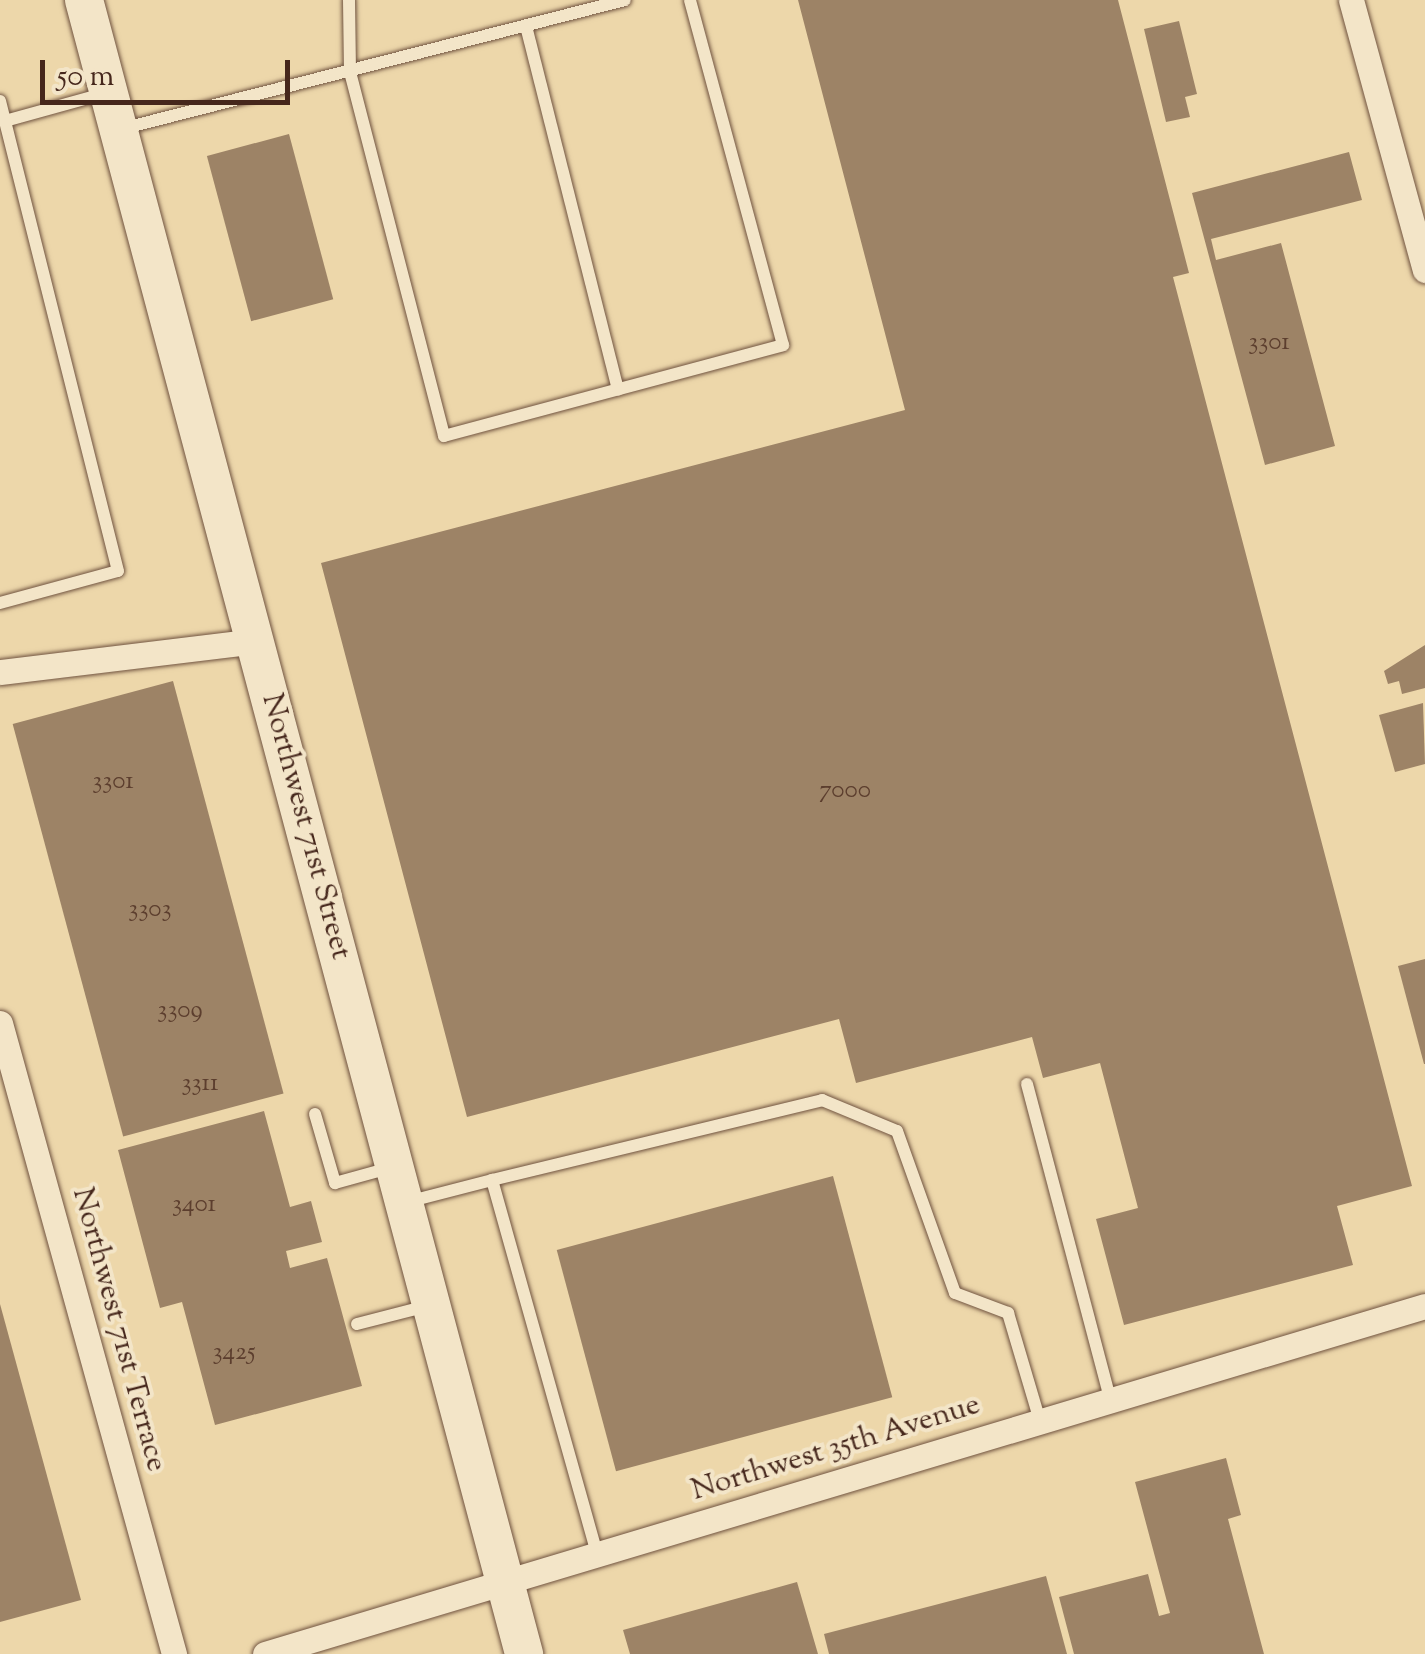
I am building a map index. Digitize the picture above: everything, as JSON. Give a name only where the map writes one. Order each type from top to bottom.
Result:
[{"type":"street","name":"Northwest 71st Street","points":[[84,0],[524,1654]]},
{"type":"street","points":[[1351,0],[1425,270]]},
{"type":"street","points":[[0,672],[256,641]]},
{"type":"street","name":"Northwest 71st Terrace","points":[[0,1023],[174,1654]]},
{"type":"street","name":"Northwest 35th Avenue","points":[[265,1654],[1425,1306]]},
{"type":"lane","points":[[349,0],[350,72],[444,436],[782,345],[690,0]]},
{"type":"lane","points":[[118,130],[624,0]]},
{"type":"lane","points":[[526,26],[618,390]]},
{"type":"lane","points":[[5,122],[108,92]]},
{"type":"lane","points":[[0,101],[118,572],[0,603]]},
{"type":"lane","points":[[1026,1084],[1110,1399]]},
{"type":"lane","points":[[315,1114],[335,1182],[400,1185],[492,1180],[822,1100],[897,1131],[955,1293],[1008,1313],[1040,1420]]},
{"type":"lane","points":[[492,1180],[598,1556]]},
{"type":"lane","points":[[357,1324],[432,1305]]},
{"type":"building","points":[[798,0],[1118,0],[1189,273],[1173,277],[1412,1186],[1337,1206],[1353,1265],[1124,1325],[1096,1219],[1138,1208],[1100,1063],[1043,1078],[1032,1037],[856,1083],[839,1019],[467,1117],[321,563],[905,410]]},
{"type":"building","points":[[1179,21],[1197,94],[1185,97],[1190,117],[1166,122],[1144,29]]},
{"type":"building","points":[[289,134],[333,299],[251,321],[207,156]]},
{"type":"building","points":[[1349,152],[1362,200],[1211,239],[1216,260],[1281,243],[1335,446],[1265,465],[1192,193]]},
{"type":"building","points":[[1425,645],[1425,688],[1402,694],[1399,681],[1388,684],[1384,671]]},
{"type":"building","points":[[173,681],[284,1093],[123,1136],[13,724]]},
{"type":"building","points":[[1423,703],[1425,764],[1395,772],[1379,715]]},
{"type":"building","points":[[1425,959],[1425,1064],[1424,1064],[1398,966]]},
{"type":"building","points":[[264,1111],[290,1207],[311,1201],[322,1242],[286,1251],[290,1268],[327,1258],[362,1386],[215,1425],[182,1302],[160,1308],[118,1150]]},
{"type":"building","points":[[833,1176],[892,1397],[616,1471],[557,1250]]},
{"type":"building","points":[[0,1304],[81,1600],[0,1622]]},
{"type":"building","points":[[1226,1458],[1241,1515],[1228,1519],[1264,1654],[1074,1654],[1059,1597],[1148,1574],[1159,1616],[1170,1613],[1135,1482]]},
{"type":"building","points":[[1046,1576],[1067,1654],[829,1654],[824,1634]]},
{"type":"building","points":[[797,1582],[818,1654],[630,1654],[623,1630]]}]
